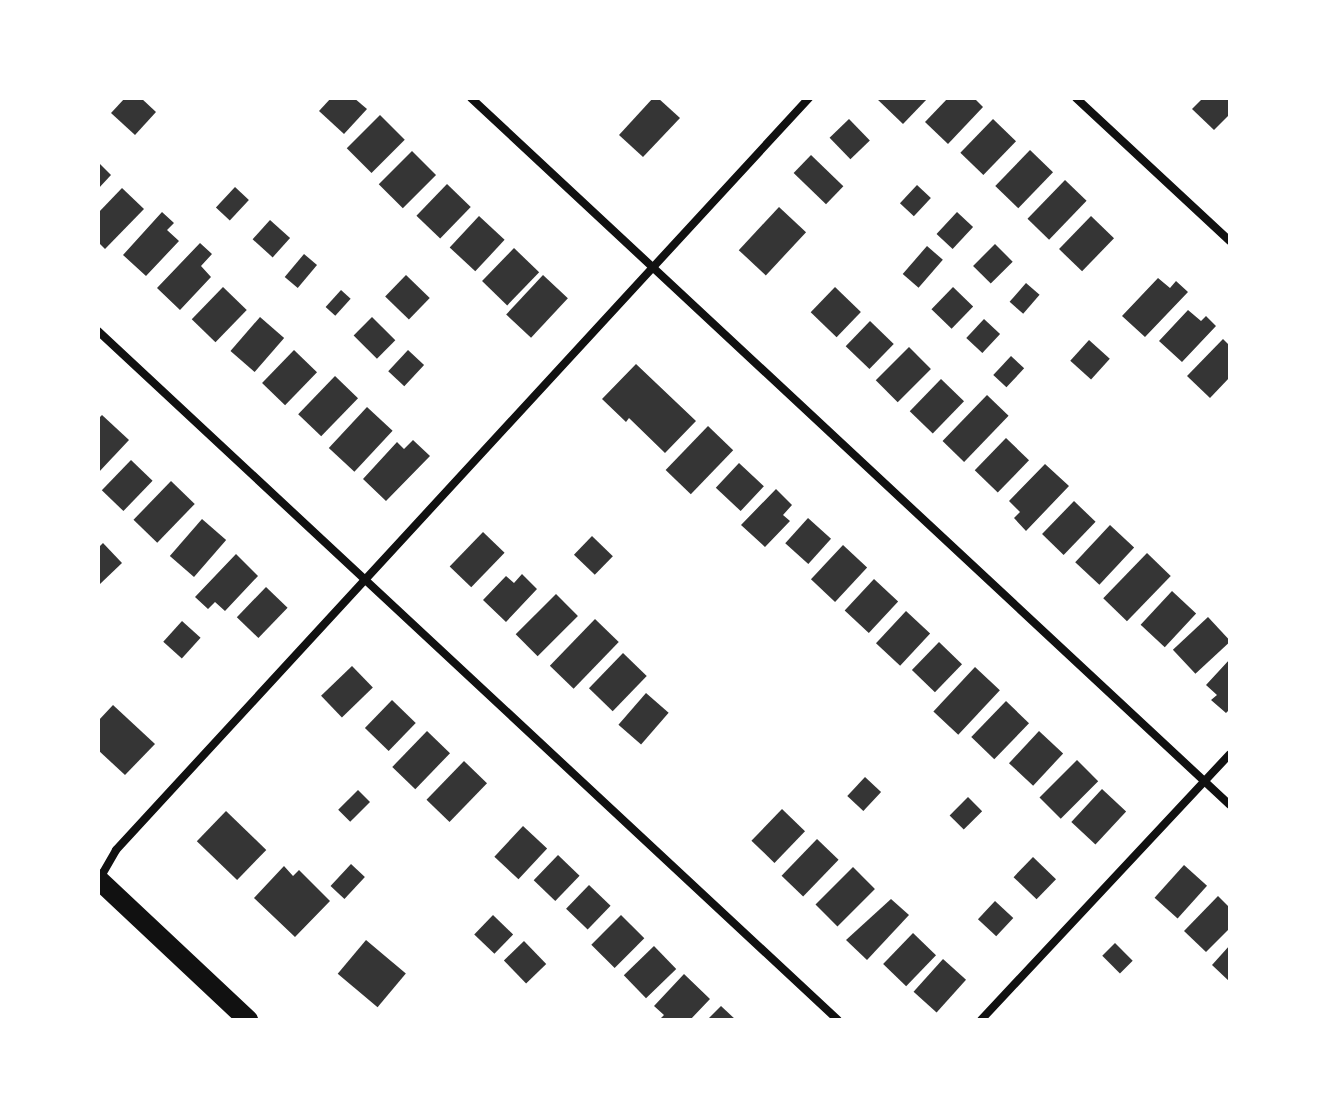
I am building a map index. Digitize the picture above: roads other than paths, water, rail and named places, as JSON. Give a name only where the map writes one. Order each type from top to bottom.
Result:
[{"type":"main road","points":[[98,882],[248,1020]]},
{"type":"street","points":[[471,98],[1230,805]]},
{"type":"street","points":[[98,882],[116,850],[809,98]]},
{"type":"street","points":[[1076,98],[1230,241]]},
{"type":"street","points":[[98,331],[838,1020]]},
{"type":"street","points":[[981,1020],[1230,754]]}]
